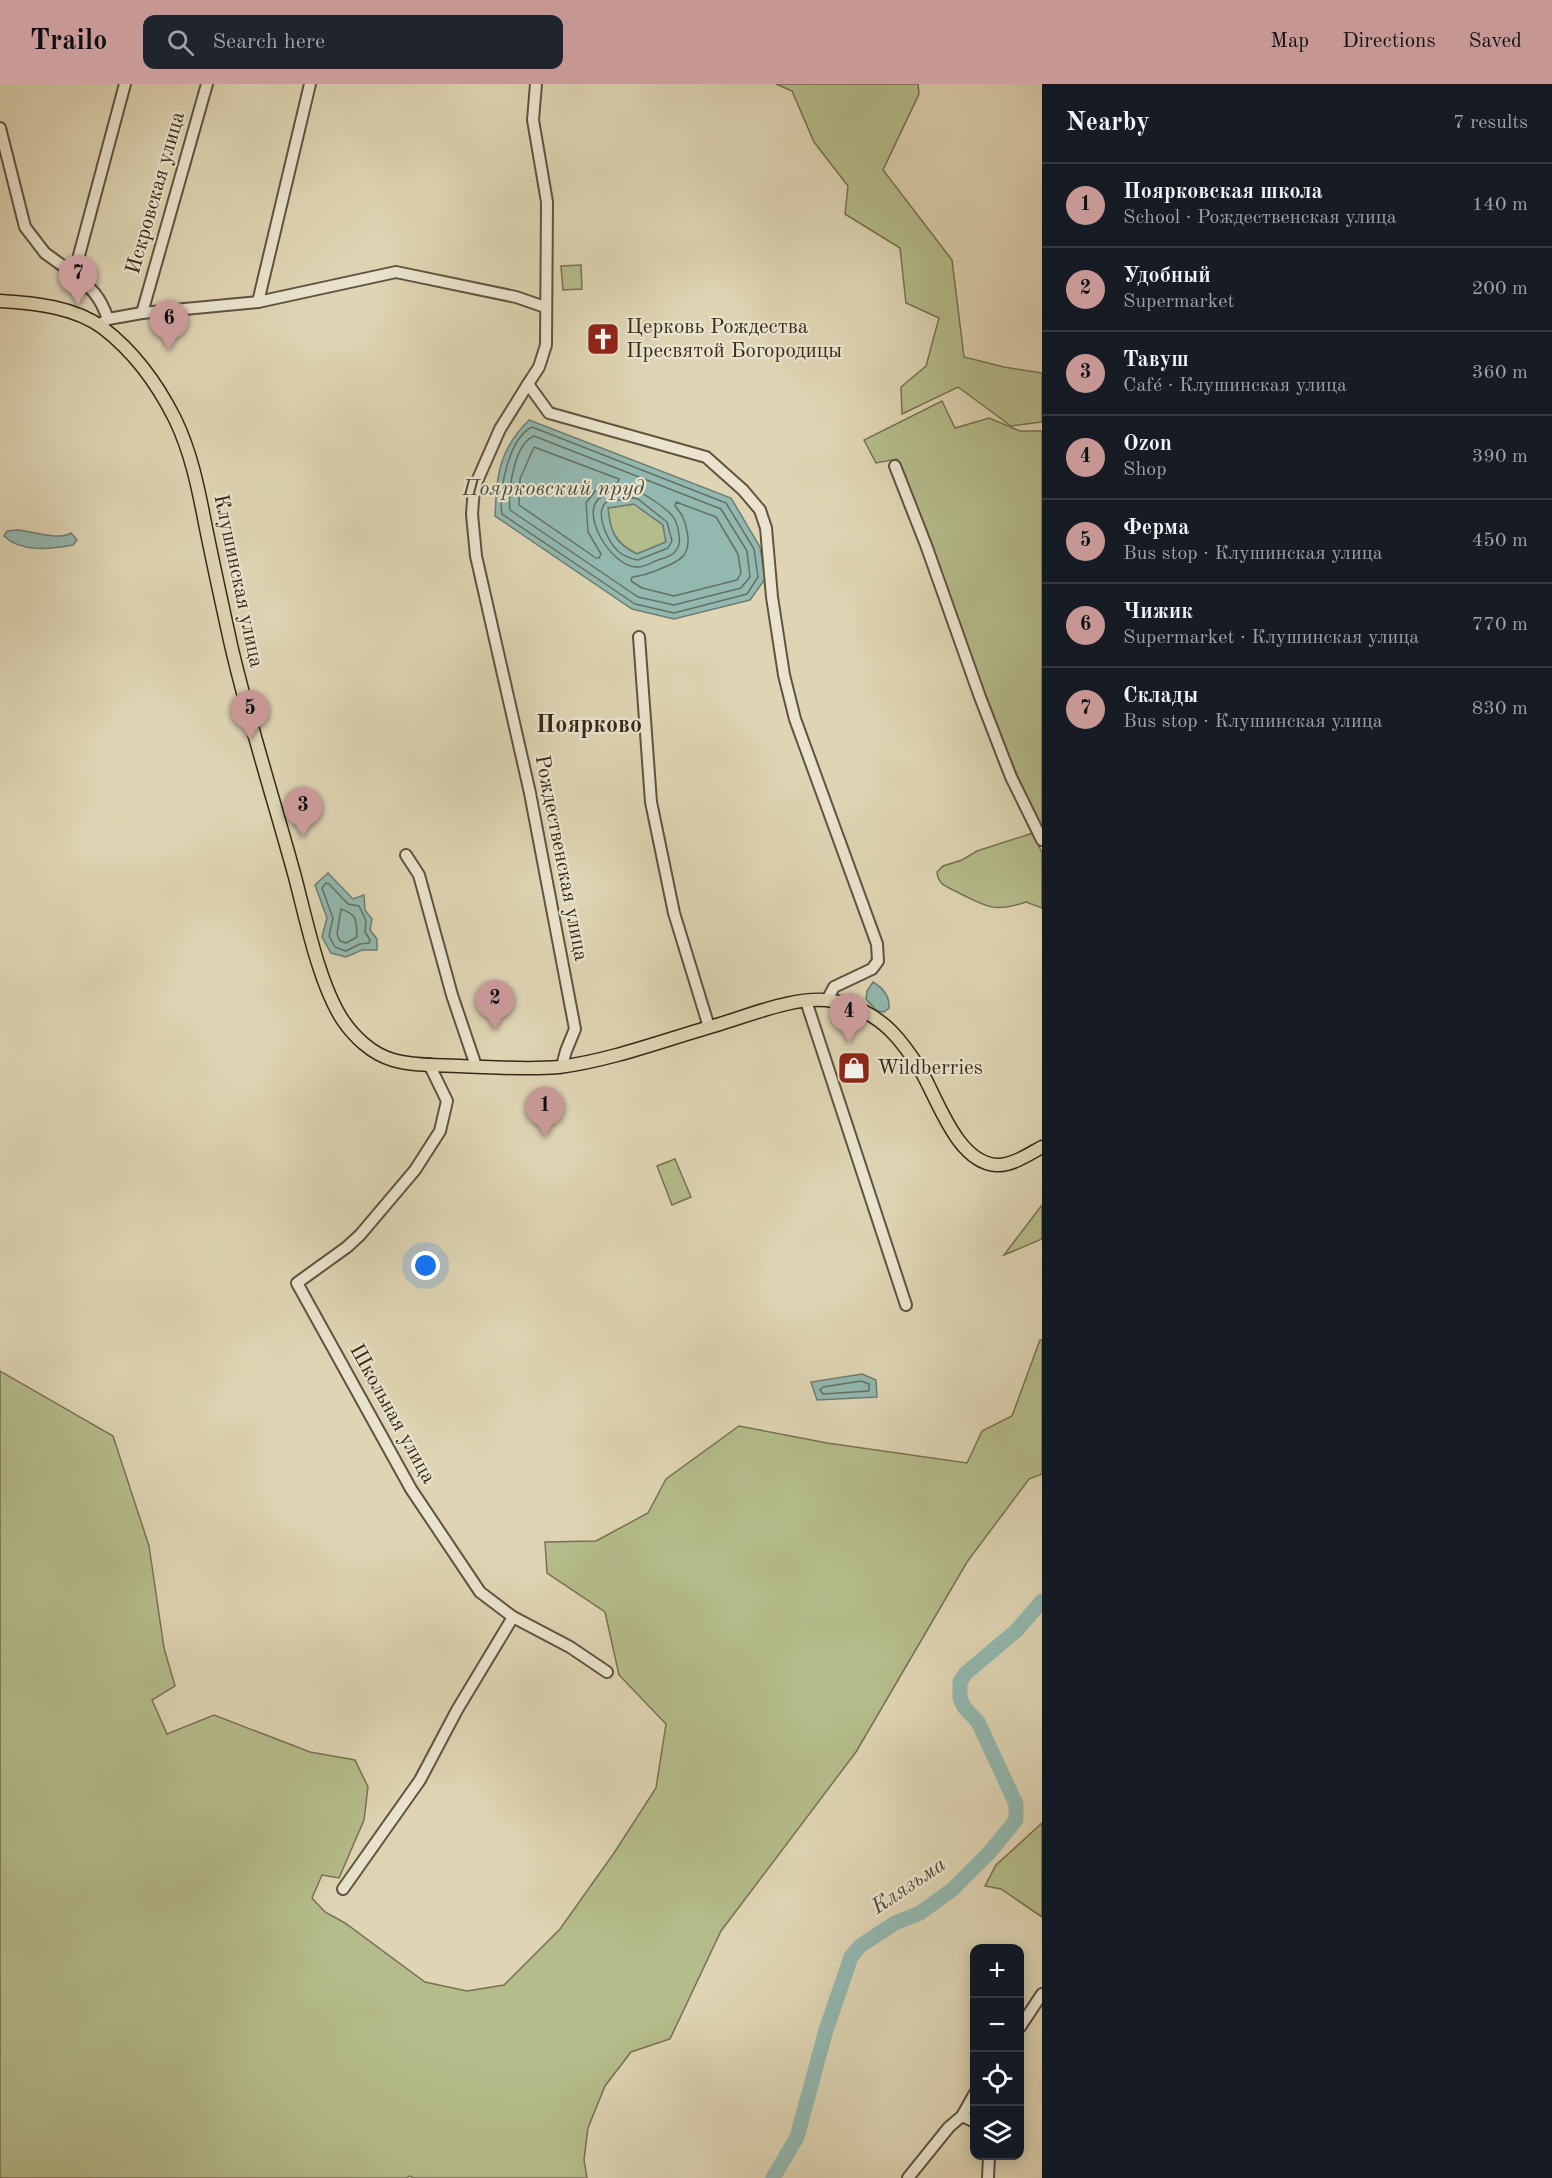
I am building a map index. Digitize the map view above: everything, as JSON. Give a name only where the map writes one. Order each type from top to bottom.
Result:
[{"type":"main road","name":"Клушинская улица","points":[[0,301],[37,304],[104,322],[114,338],[145,371],[176,421],[196,479],[231,647],[310,933],[328,988],[340,1015],[352,1033],[368,1048],[393,1060],[429,1064]]},
{"type":"main road","points":[[429,1064],[562,1066],[639,1048],[806,1001],[827,1000],[845,1003],[861,1010],[891,1031],[920,1069],[951,1131],[977,1158],[997,1165],[1020,1159],[1042,1147]]},
{"type":"street","points":[[74,274],[125,84]]},
{"type":"street","name":"Искровская улица","points":[[142,313],[207,84]]},
{"type":"street","points":[[258,302],[310,84]]},
{"type":"street","name":"Рождественская улица","points":[[536,84],[533,120],[547,202],[546,345],[539,367],[500,429],[474,488],[472,514],[476,556],[530,793],[575,1029],[562,1066]]},
{"type":"street","points":[[0,128],[25,226],[45,253],[97,294],[103,302],[104,322],[142,313],[258,302],[396,272],[516,297],[545,307]]},
{"type":"street","points":[[528,384],[549,412],[706,457],[743,490],[760,510],[766,528],[772,597],[789,697],[877,944],[878,961],[872,969],[834,987],[827,1000]]},
{"type":"street","points":[[895,466],[1011,777],[1042,840]]},
{"type":"street","points":[[639,637],[651,802],[674,913],[710,1027]]},
{"type":"street","points":[[406,855],[419,875],[452,995],[476,1066]]},
{"type":"street","points":[[806,1001],[906,1305]]},
{"type":"street","name":"Школьная улица","points":[[429,1064],[447,1101],[440,1131],[415,1170],[360,1235],[297,1283],[411,1489],[480,1592],[513,1617],[570,1647],[607,1672]]},
{"type":"street","points":[[344,1888],[420,1780],[457,1710],[513,1617]]},
{"type":"street","points":[[1024,2021],[1042,1994]]},
{"type":"street","points":[[908,2178],[949,2127],[962,2116],[970,2102]]},
{"type":"street","points":[[962,2116],[970,2120]]},
{"type":"street","points":[[988,2178],[989,2160]]},
{"type":"green space","points":[[776,84],[918,84],[919,94],[883,170],[952,260],[964,357],[1042,373],[1042,422],[1011,426],[958,387],[902,414],[901,387],[926,366],[939,318],[906,303],[900,248],[845,214],[848,186],[814,142],[792,91]]},
{"type":"green space","points":[[581,265],[582,289],[563,290],[561,266]]},
{"type":"green space","points":[[942,401],[955,428],[989,418],[1020,431],[1042,431],[1042,831],[984,693],[897,459],[876,463],[864,440]]},
{"type":"green space","points":[[634,504],[663,525],[666,542],[637,554],[623,545],[615,535],[610,523],[608,508]]},
{"type":"green space","points":[[1033,833],[1042,853],[1042,908],[1026,902],[1005,907],[989,906],[948,888],[939,879],[937,872],[943,866],[962,860],[977,851]]},
{"type":"green space","points":[[675,1159],[691,1197],[672,1205],[657,1166]]},
{"type":"green space","points":[[1042,1205],[1042,1239],[1004,1255]]},
{"type":"green space","points":[[1040,1340],[1042,1340],[1042,1474],[1029,1479],[967,1562],[856,1752],[721,1931],[670,2039],[631,2052],[605,2086],[588,2128],[584,2160],[587,2178],[415,2178],[409,2176],[407,2178],[0,2178],[0,1371],[113,1436],[149,1546],[164,1648],[175,1686],[152,1700],[167,1734],[214,1715],[310,1752],[355,1760],[368,1787],[364,1820],[339,1878],[322,1875],[312,1898],[325,1912],[345,1923],[425,1982],[467,1991],[504,1985],[560,1929],[614,1853],[656,1788],[666,1724],[619,1675],[605,1612],[547,1573],[545,1542],[596,1541],[648,1513],[666,1479],[739,1426],[827,1443],[967,1463],[982,1431],[1012,1416]]},
{"type":"green space","points":[[1042,1823],[1042,1917],[1001,1889],[985,1886],[996,1865]]},
{"type":"water","name":"Поярковский пруд","points":[[529,420],[731,498],[760,547],[765,579],[750,600],[674,619],[632,609],[495,516],[501,464],[519,431]],"holes":[[[634,504],[663,525],[666,542],[637,554],[623,546],[615,536],[608,508]]]},
{"type":"water","points":[[17,530],[52,536],[71,533],[77,540],[73,545],[28,547],[19,545],[4,536],[7,531]]},
{"type":"water","points":[[328,873],[353,899],[364,895],[365,910],[372,919],[370,930],[377,939],[377,950],[362,950],[346,957],[331,953],[322,937],[327,918],[315,885]]},
{"type":"water","points":[[873,982],[887,996],[889,1008],[884,1012],[877,1011],[866,999],[867,991]]},
{"type":"water","points":[[862,1374],[876,1380],[877,1397],[817,1400],[811,1382]]},
{"type":"waterway","name":"Клязьма","points":[[773,2178],[797,2137],[826,2030],[851,1957],[860,1946],[895,1923],[920,1913],[953,1889],[989,1853],[1016,1820],[1016,1804],[978,1722],[964,1707],[960,1698],[960,1682],[966,1673],[1016,1631],[1042,1601]]},
{"type":"place","name":"Склады","points":[[78,305]]},
{"type":"place","name":"Церковь Рождества Пресвятой Богородицы","points":[[603,339]]},
{"type":"place","name":"Чижик","points":[[169,350]]},
{"type":"place","name":"Ферма","points":[[250,740]]},
{"type":"place","name":"Тавуш","points":[[303,837]]},
{"type":"place","name":"Удобный","points":[[495,1030]]},
{"type":"place","name":"Ozon","points":[[849,1043]]},
{"type":"place","name":"Wildberries","points":[[854,1068]]},
{"type":"place","name":"Поярковская школа","points":[[545,1137]]},
{"type":"district","name":"Поярково","points":[[589,726]]}]
